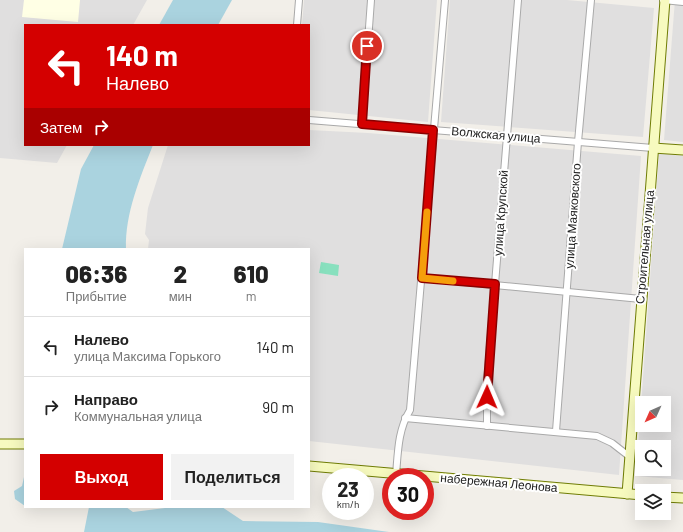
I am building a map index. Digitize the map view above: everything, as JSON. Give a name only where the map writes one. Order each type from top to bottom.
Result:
[{"type":"street","points":[[297,24],[299,0]]},
{"type":"street","points":[[362,124],[371,0]]},
{"type":"street","points":[[396,468],[398,437],[405,418],[410,410],[445,0]]},
{"type":"street","name":"улица Крупской","points":[[487,426],[487,383],[518,0]]},
{"type":"street","name":"улица Маяковского","points":[[556,431],[568,291],[578,142],[591,0]]},
{"type":"street","points":[[661,0],[683,2]]},
{"type":"street","name":"Строительная улица","points":[[627,494],[665,0]]},
{"type":"street","name":"Волжская улица","points":[[310,120],[683,150]]},
{"type":"street","points":[[422,278],[641,299]]},
{"type":"street","points":[[405,418],[597,436],[612,443],[630,457]]},
{"type":"street","points":[[0,444],[24,444]]},
{"type":"street","name":"набережная Леонова","points":[[310,466],[382,474]]},
{"type":"street","name":"набережная Леонова","points":[[434,478],[635,495]]},
{"type":"street","points":[[671,497],[683,498]]},
{"type":"shaded area","points":[[0,0],[147,0],[134,24],[24,24],[24,146],[66,146],[57,163],[0,158]]},
{"type":"shaded area","points":[[24,0],[80,0],[78,22],[22,17]]},
{"type":"shaded area","points":[[304,0],[437,0],[428,122],[310,110],[310,24],[302,24]]},
{"type":"shaded area","points":[[450,0],[567,0],[654,8],[643,137],[441,122]]},
{"type":"shaded area","points":[[675,0],[683,0],[683,142],[664,140]]},
{"type":"shaded area","points":[[310,130],[368,133],[641,156],[619,475],[310,441],[310,248],[148,248],[149,240],[145,234],[148,208],[168,146],[310,146]]},
{"type":"shaded area","points":[[659,153],[683,156],[683,480],[636,476],[671,476],[671,440],[639,440],[639,432],[671,432],[671,396],[642,396]]},
{"type":"green space","points":[[321,262],[339,265],[338,276],[319,273]]},
{"type":"water","points":[[173,0],[232,0],[219,24],[160,24]]},
{"type":"water","points":[[93,146],[153,146],[134,196],[128,222],[126,248],[62,248],[81,169]]},
{"type":"water","points":[[24,477],[24,505],[15,499],[14,491],[22,486]]},
{"type":"water","points":[[89,508],[127,508],[133,512],[165,508],[224,508],[243,521],[318,522],[389,532],[84,532]]},
{"type":"slow traffic","points":[[427,212],[422,278],[453,281]]},
{"type":"route","points":[[367,46],[362,124],[433,130],[422,278],[495,284],[487,397]]}]
